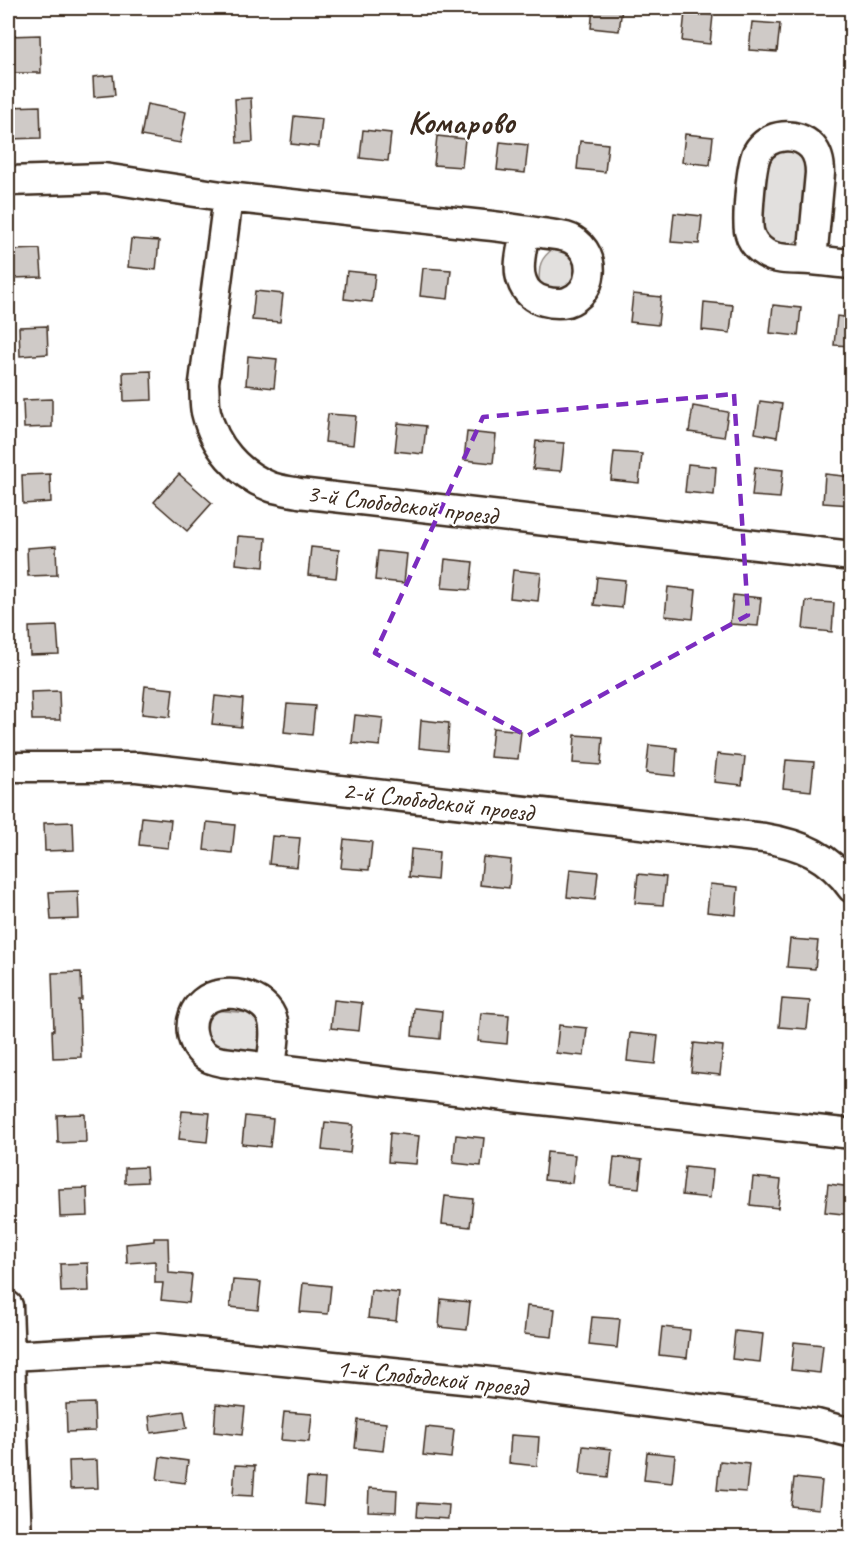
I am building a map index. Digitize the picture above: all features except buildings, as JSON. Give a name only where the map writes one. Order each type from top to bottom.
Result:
[{"type":"street","points":[[8,181],[104,178],[228,197],[525,231]]},
{"type":"street","name":"3-й Слободской проезд","points":[[228,197],[204,383],[206,410],[214,436],[229,458],[249,476],[273,487],[299,493],[852,556]]},
{"type":"street","points":[[812,260],[852,264]]},
{"type":"street","name":"2-й Слободской проезд","points":[[8,767],[137,767],[764,838],[784,841],[822,858],[837,870],[852,888]]},
{"type":"street","points":[[271,1067],[526,1098],[851,1133]]},
{"type":"street","points":[[8,1306],[10,1464],[17,1538]]},
{"type":"street","name":"1-й Слободской проезд","points":[[10,1356],[166,1349],[483,1381],[806,1423],[852,1433]]},
{"type":"highlighted area","points":[[734,394],[748,615],[527,736],[375,653],[483,417]]},
{"type":"shaded area","points":[[797,149],[809,161],[803,234],[791,245],[775,247],[760,228],[766,176],[778,150]]},
{"type":"shaded area","points":[[554,248],[576,252],[582,275],[558,299],[539,284],[541,263]]},
{"type":"shaded area","points":[[213,1010],[250,1013],[259,1018],[265,1026],[260,1050],[249,1056],[205,1048],[203,1018]]},
{"type":"district","name":"Комарово","points":[[461,122]]}]
